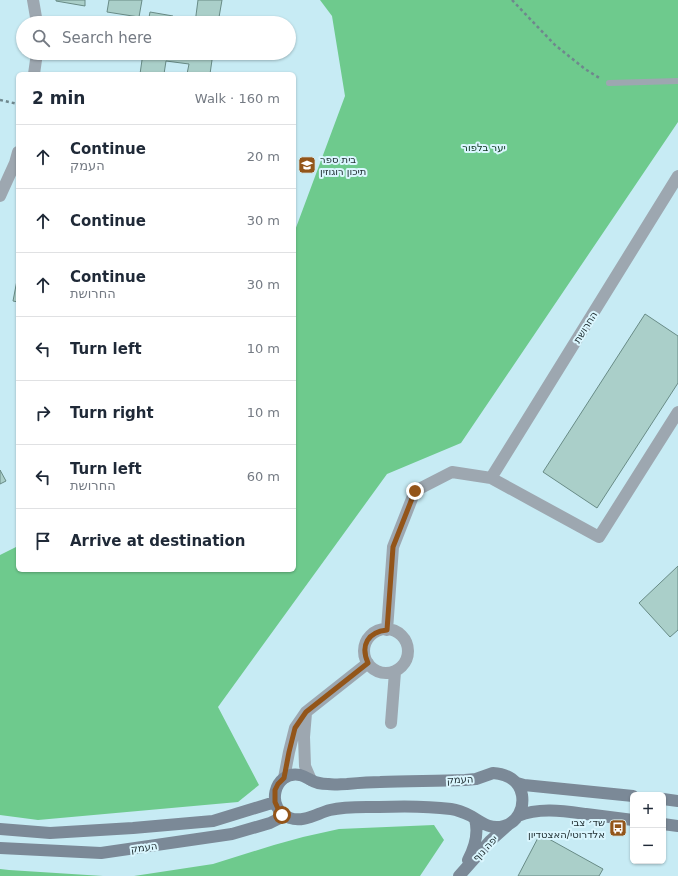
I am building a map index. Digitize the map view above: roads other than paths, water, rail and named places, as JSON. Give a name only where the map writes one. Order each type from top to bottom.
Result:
[{"type":"main road","name":"העמק","points":[[284,778],[298,775],[305,776],[318,783],[330,784],[465,780],[476,779],[493,773],[510,777],[517,783],[524,785],[630,796]]},
{"type":"main road","points":[[284,778],[275,790],[275,802],[280,813],[291,819],[306,818],[331,810],[350,807],[410,806],[452,809],[464,813],[486,825],[494,827],[503,826],[530,813],[548,810],[630,820]]},
{"type":"main road","points":[[514,820],[522,808],[523,800],[517,783]]},
{"type":"main road","points":[[666,799],[678,801]]},
{"type":"main road","name":"העמק","points":[[0,829],[50,833],[205,822],[213,821],[275,802]]},
{"type":"main road","name":"העמק","points":[[0,848],[101,853],[232,834],[270,823],[284,816]]},
{"type":"main road","name":"יפה נוף","points":[[459,876],[474,849],[477,831],[475,819]]},
{"type":"main road","name":"יפה נוף","points":[[459,876],[490,841],[514,820]]},
{"type":"main road","points":[[666,824],[678,826]]},
{"type":"street","points":[[33,0],[36,16]]},
{"type":"street","points":[[34,72],[36,60]]},
{"type":"street","points":[[0,196],[16,159]]},
{"type":"street","name":"החרושת","points":[[492,478],[678,176]]},
{"type":"street","points":[[387,630],[393,547],[415,491],[452,472],[492,478],[599,537],[678,412]]},
{"type":"street","points":[[380,630],[387,630],[394,631],[405,640],[408,647],[408,655],[401,668],[395,672],[382,673],[376,671],[368,663],[364,650],[369,638],[374,633],[380,630]]},
{"type":"street","points":[[284,778],[295,728],[306,712],[368,663]]},
{"type":"street","points":[[391,723],[395,672]]},
{"type":"street","points":[[306,712],[304,737],[305,766],[311,780]]},
{"type":"lane","points":[[609,83],[678,81]]},
{"type":"place","name":"בית ספר תיכון רוגוזין","points":[[307,165]]},
{"type":"place","name":"שד׳ צבי אלדרוטי/האצטדיון","points":[[618,828]]},
{"type":"park label","name":"יער בלפור","points":[[484,147]]}]
